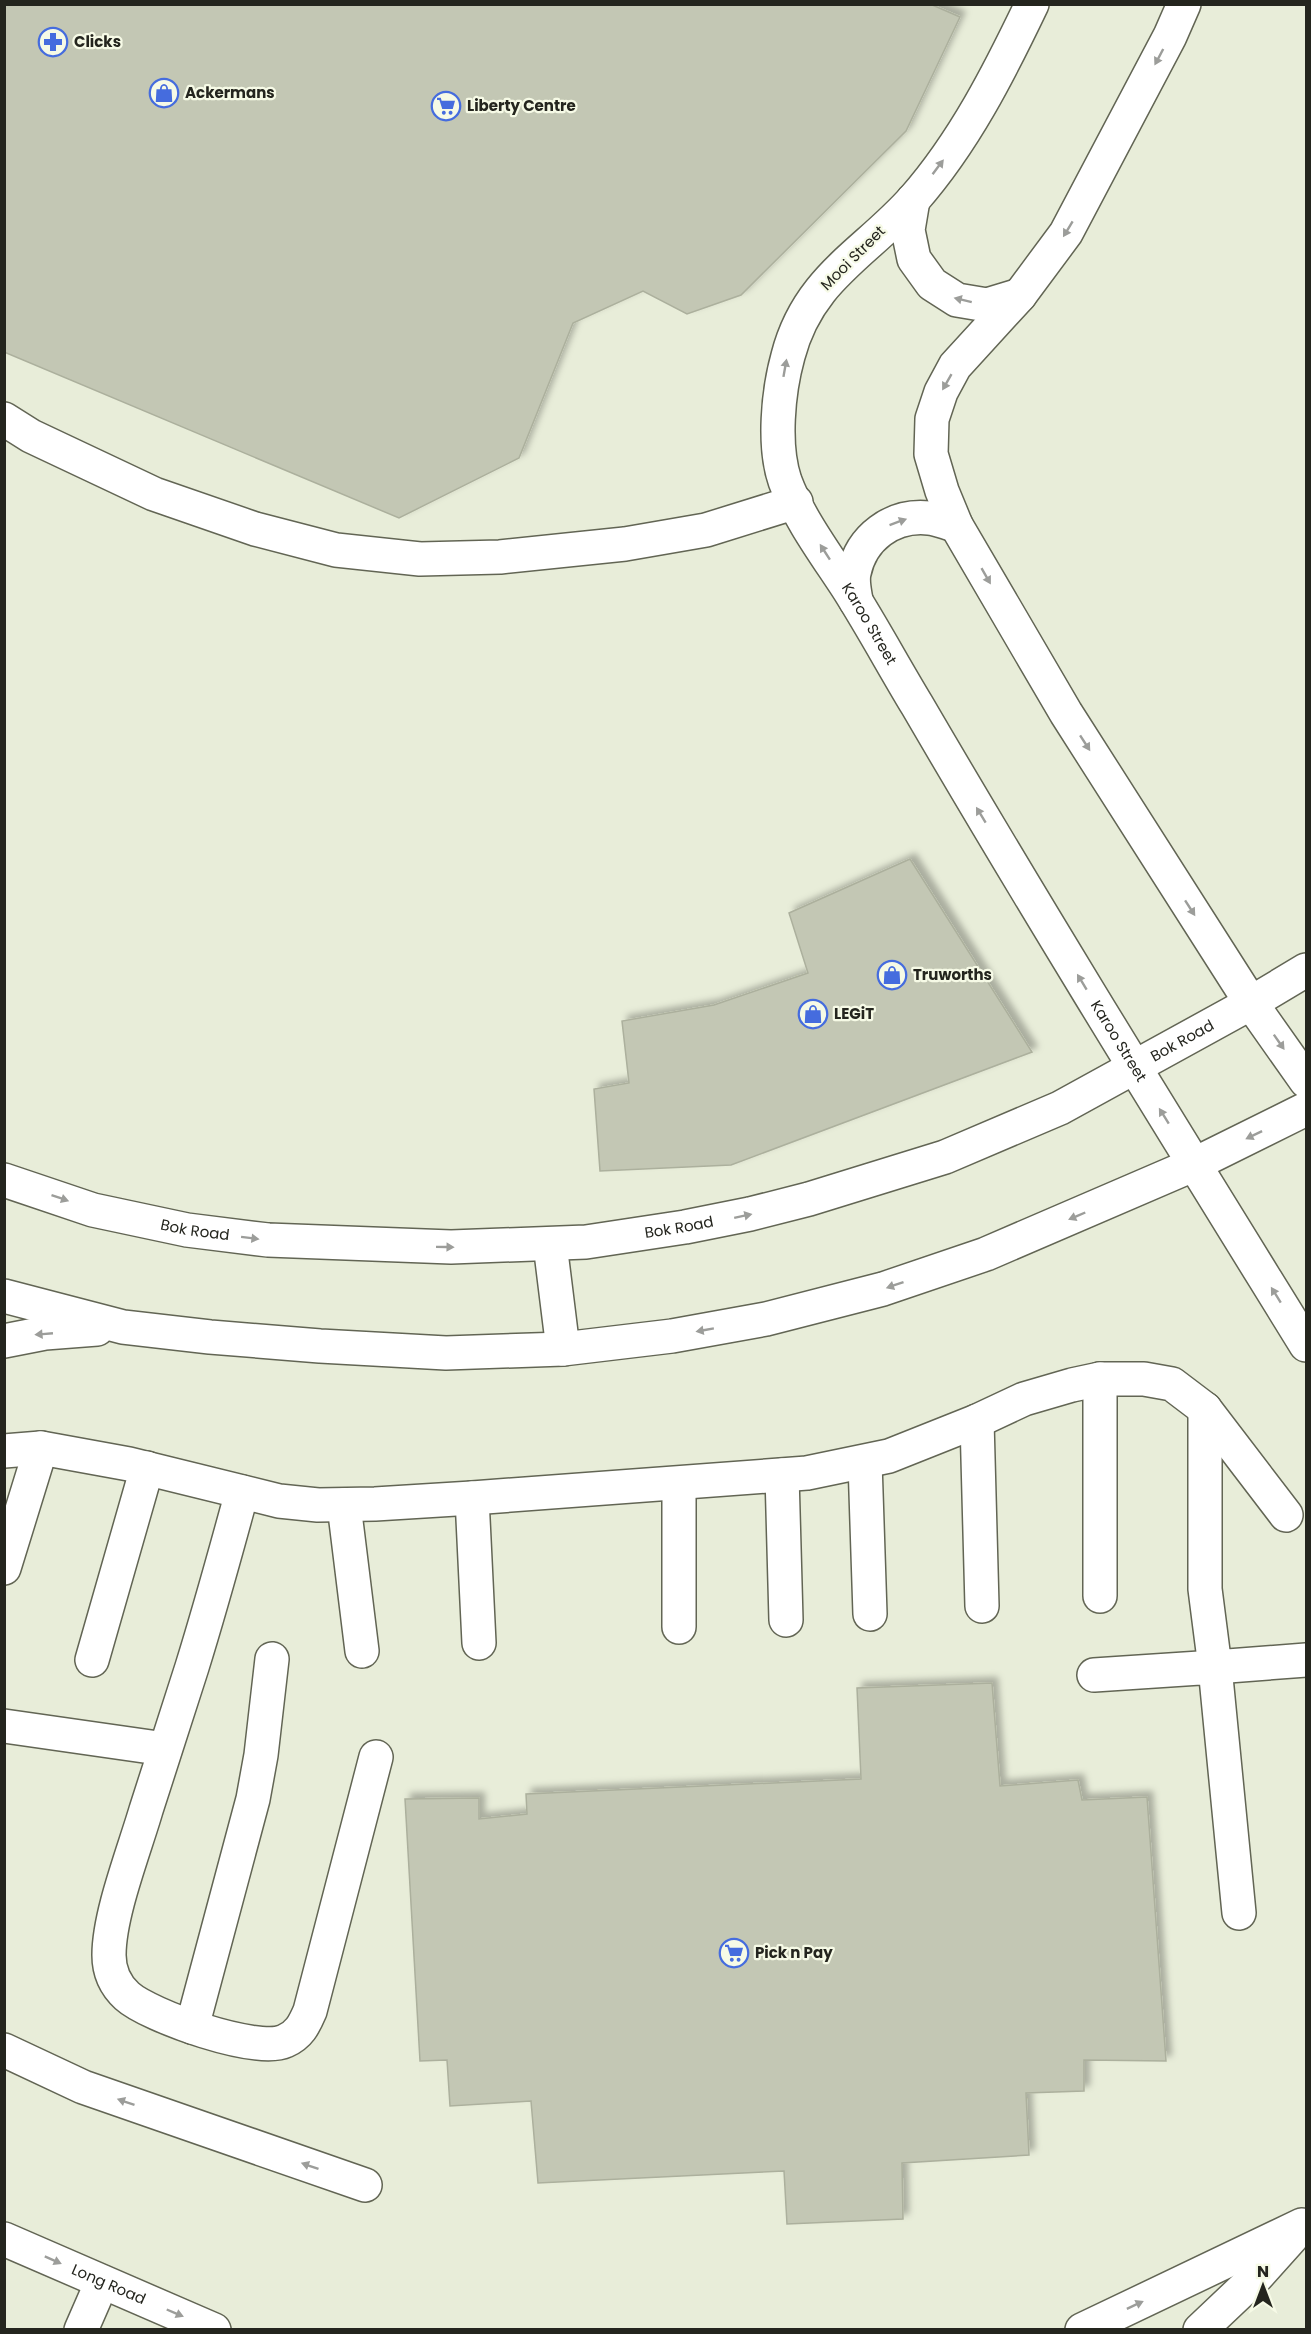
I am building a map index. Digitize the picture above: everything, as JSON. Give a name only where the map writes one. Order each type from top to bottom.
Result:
[{"type":"street","name":"Mooi Street","points":[[856,601],[809,528],[785,480],[779,444],[779,402],[788,356],[801,318],[826,281],[913,200],[964,133],[998,73],[1032,4]]},
{"type":"street","points":[[1184,4],[1170,36],[1066,233],[1020,295],[955,366],[941,392],[932,419],[931,454],[942,491],[956,525],[1066,713],[1251,1003],[1306,1081]]},
{"type":"street","points":[[913,200],[908,230],[914,259],[932,284],[957,300],[987,304],[1020,295]]},
{"type":"street","points":[[4,419],[32,436],[154,494],[255,530],[336,550],[408,558],[501,557],[625,544],[706,530],[796,502]]},
{"type":"street","name":"Karoo Street","points":[[956,525],[929,518],[902,519],[879,531],[861,550],[853,575],[856,601],[1134,1068],[1306,1345]]},
{"type":"street","name":"Bok Road","points":[[4,1180],[93,1210],[187,1230],[268,1240],[452,1247],[550,1244],[586,1242],[685,1227],[750,1214],[880,1178],[945,1157],[1060,1108],[1251,1003],[1306,970]]},
{"type":"street","points":[[4,1296],[123,1327],[210,1337],[446,1353],[563,1349],[672,1336],[754,1321],[883,1289],[986,1254],[1195,1164],[1306,1109]]},
{"type":"street","points":[[550,1244],[563,1349]]},
{"type":"street","points":[[4,1341],[45,1333],[123,1327]]},
{"type":"street","points":[[1100,1379],[1100,1596]]},
{"type":"street","points":[[4,1451],[42,1449],[147,1468],[279,1501],[344,1505],[472,1498],[807,1473],[889,1456],[977,1421],[1024,1399],[1100,1379],[1144,1379],[1172,1384],[1205,1408],[1286,1515]]},
{"type":"street","points":[[1205,1408],[1205,1589],[1215,1667],[1239,1913]]},
{"type":"street","points":[[977,1421],[982,1606]]},
{"type":"street","points":[[4,1568],[42,1449]]},
{"type":"street","points":[[865,1462],[870,1614]]},
{"type":"street","points":[[92,1660],[147,1468]]},
{"type":"street","points":[[782,1475],[786,1620]]},
{"type":"street","points":[[679,1484],[680,1627]]},
{"type":"street","points":[[242,1492],[192,1666],[116,1911],[109,1957],[114,1980],[127,1996],[152,2012],[192,2027],[248,2042],[268,2045],[285,2042],[302,2030],[310,2012],[376,1757]]},
{"type":"street","points":[[472,1498],[479,1643]]},
{"type":"street","points":[[344,1505],[362,1651]]},
{"type":"street","points":[[192,2027],[253,1798],[261,1755],[272,1659]]},
{"type":"street","points":[[1094,1675],[1306,1660]]},
{"type":"street","points":[[4,1726],[165,1749]]},
{"type":"street","points":[[4,2050],[83,2087],[365,2185]]},
{"type":"street","points":[[1082,2330],[1304,2223]]},
{"type":"street","points":[[1200,2330],[1257,2276],[1304,2223]]},
{"type":"street","name":"Long Road","points":[[4,2239],[214,2330]]},
{"type":"street","points":[[81,2330],[102,2282]]},
{"type":"building","points":[[4,4],[930,4],[960,17],[906,131],[741,295],[687,314],[643,291],[573,323],[519,458],[399,518],[4,352]]},
{"type":"building","points":[[910,859],[1032,1052],[731,1165],[600,1171],[594,1089],[629,1083],[622,1021],[714,1005],[808,973],[789,913]]},
{"type":"building","points":[[992,1683],[1000,1786],[1078,1780],[1082,1800],[1147,1797],[1166,2061],[1084,2060],[1084,2091],[1026,2093],[1029,2155],[902,2163],[903,2219],[787,2224],[784,2171],[538,2183],[531,2101],[450,2106],[447,2060],[420,2061],[405,1799],[479,1798],[479,1819],[527,1814],[526,1794],[861,1779],[857,1688]]},
{"type":"place","name":"Clicks","points":[[53,42]]},
{"type":"place","name":"Ackermans","points":[[164,93]]},
{"type":"place","name":"Liberty Centre","points":[[446,106]]},
{"type":"place","name":"Truworths","points":[[892,975]]},
{"type":"place","name":"LEGiT","points":[[813,1014]]},
{"type":"place","name":"Pick n Pay","points":[[734,1953]]}]
